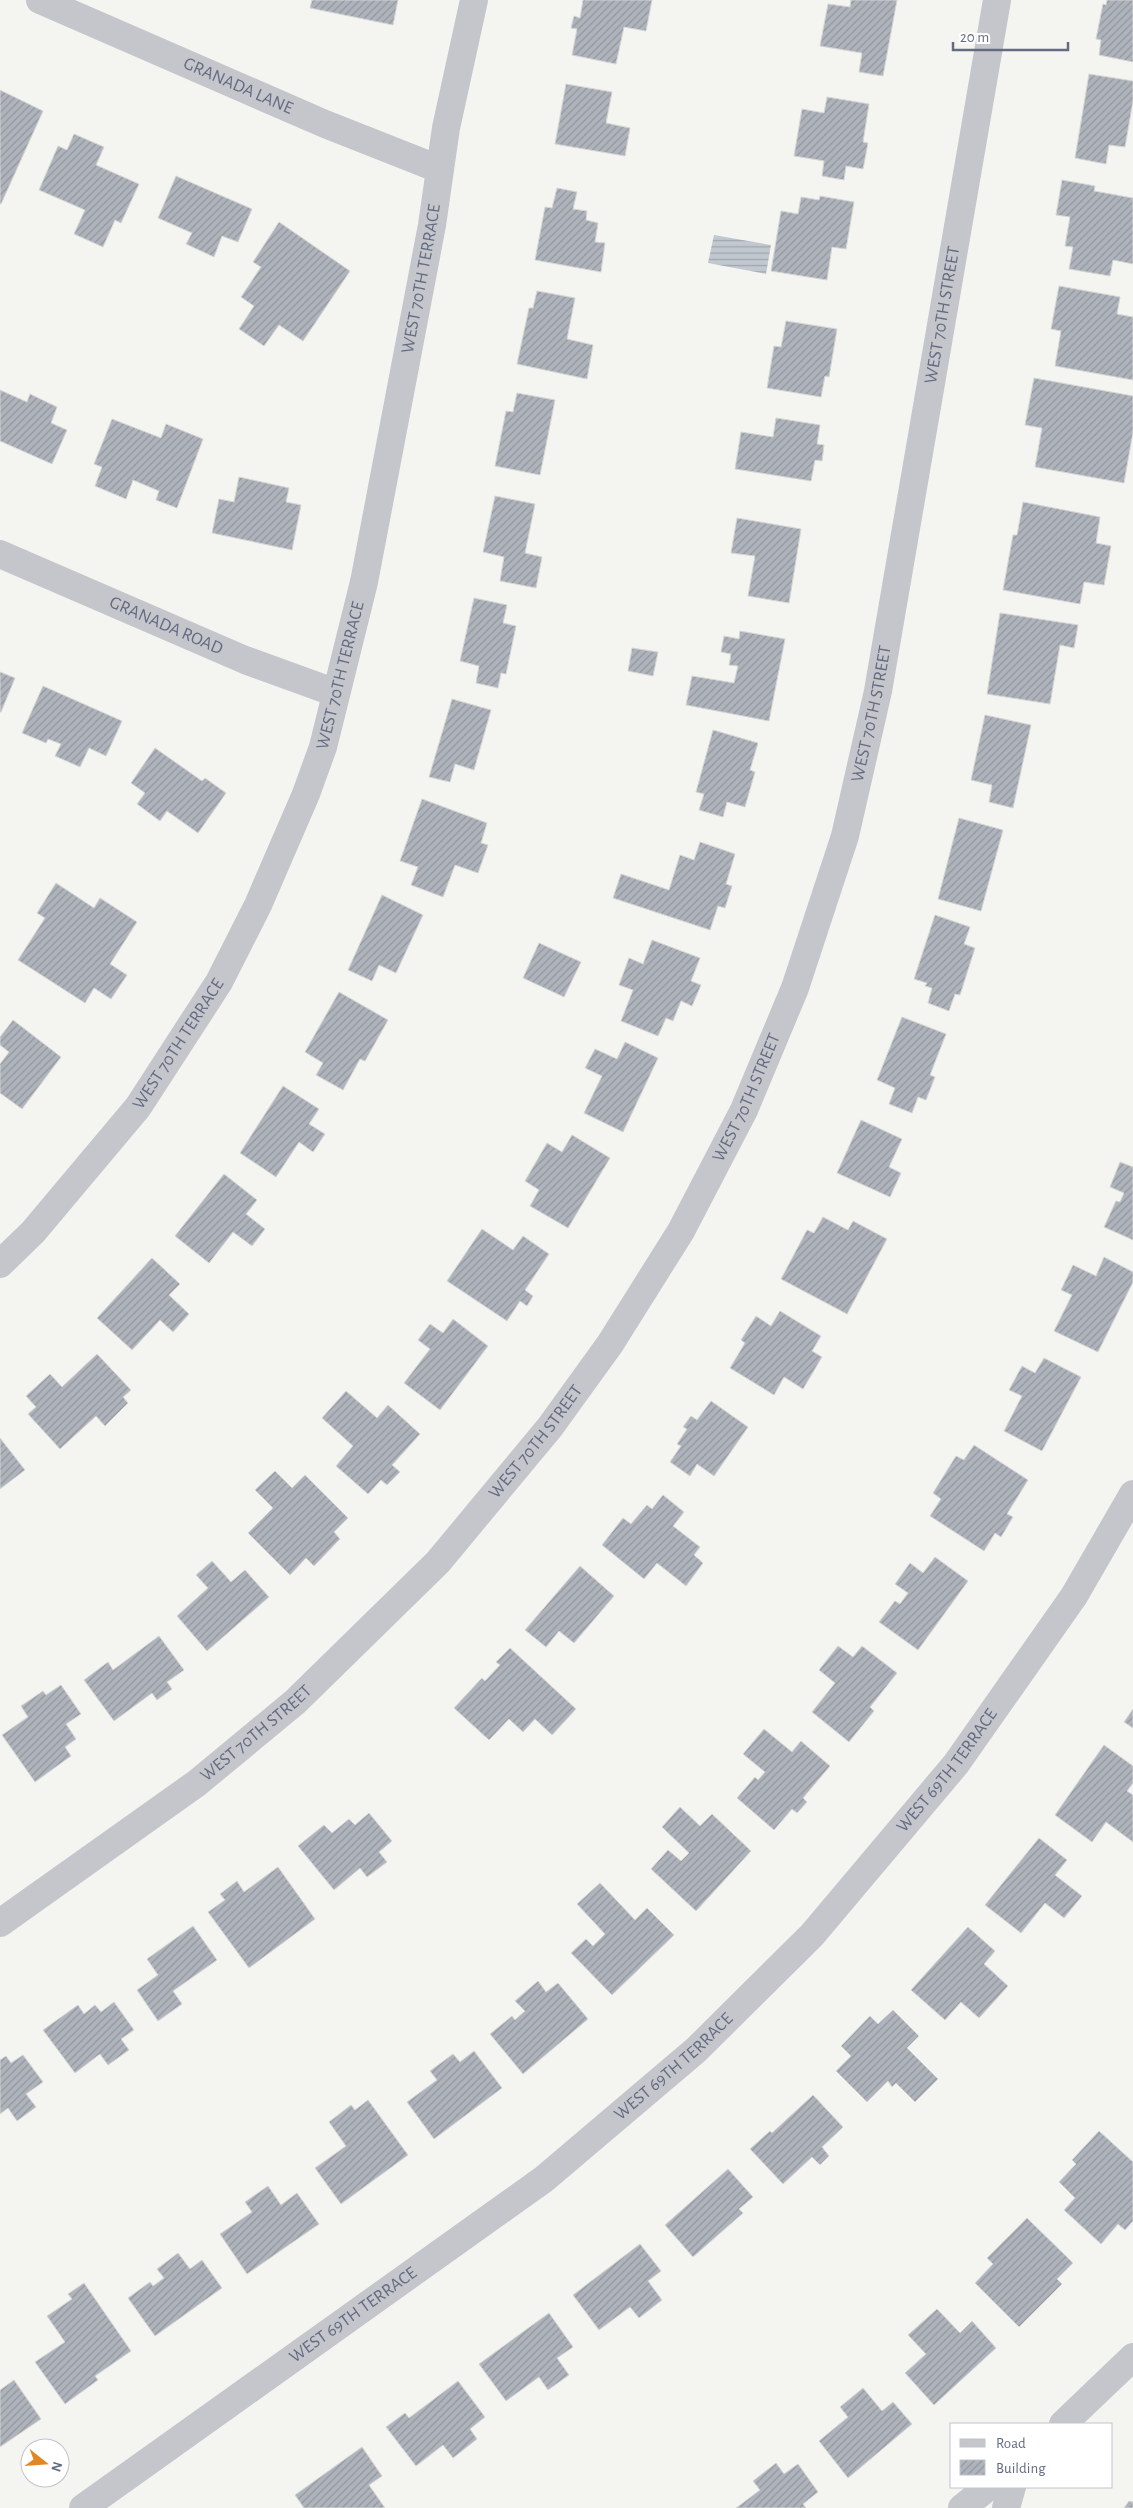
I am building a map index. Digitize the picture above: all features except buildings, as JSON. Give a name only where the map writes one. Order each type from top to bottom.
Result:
[{"type":"street","name":"GRANADA LANE","points":[[40,0],[325,124],[401,152],[439,169]]},
{"type":"street","name":"WEST 70TH TERRACE","points":[[0,1264],[33,1232],[138,1107],[219,982],[258,905],[306,794],[323,746],[364,582],[432,225],[439,169],[474,0]]},
{"type":"street","name":"WEST 70TH STREET","points":[[0,1924],[212,1770],[295,1702],[438,1562],[550,1427],[610,1344],[681,1231],[744,1110],[795,988],[845,836],[878,691],[997,0]]},
{"type":"street","name":"GRANADA ROAD","points":[[0,554],[245,660],[336,693]]},
{"type":"street","name":"WEST 69TH TERRACE","points":[[83,2508],[544,2179],[696,2050],[812,1935],[956,1764],[1074,1596],[1133,1494]]},
{"type":"street","points":[[1063,2423],[1133,2357]]},
{"type":"street","points":[[962,2508],[987,2488]]},
{"type":"street","points":[[1006,2508],[1012,2488]]},
{"type":"shaded area","points":[[714,235],[771,245],[766,274],[708,263]]}]
